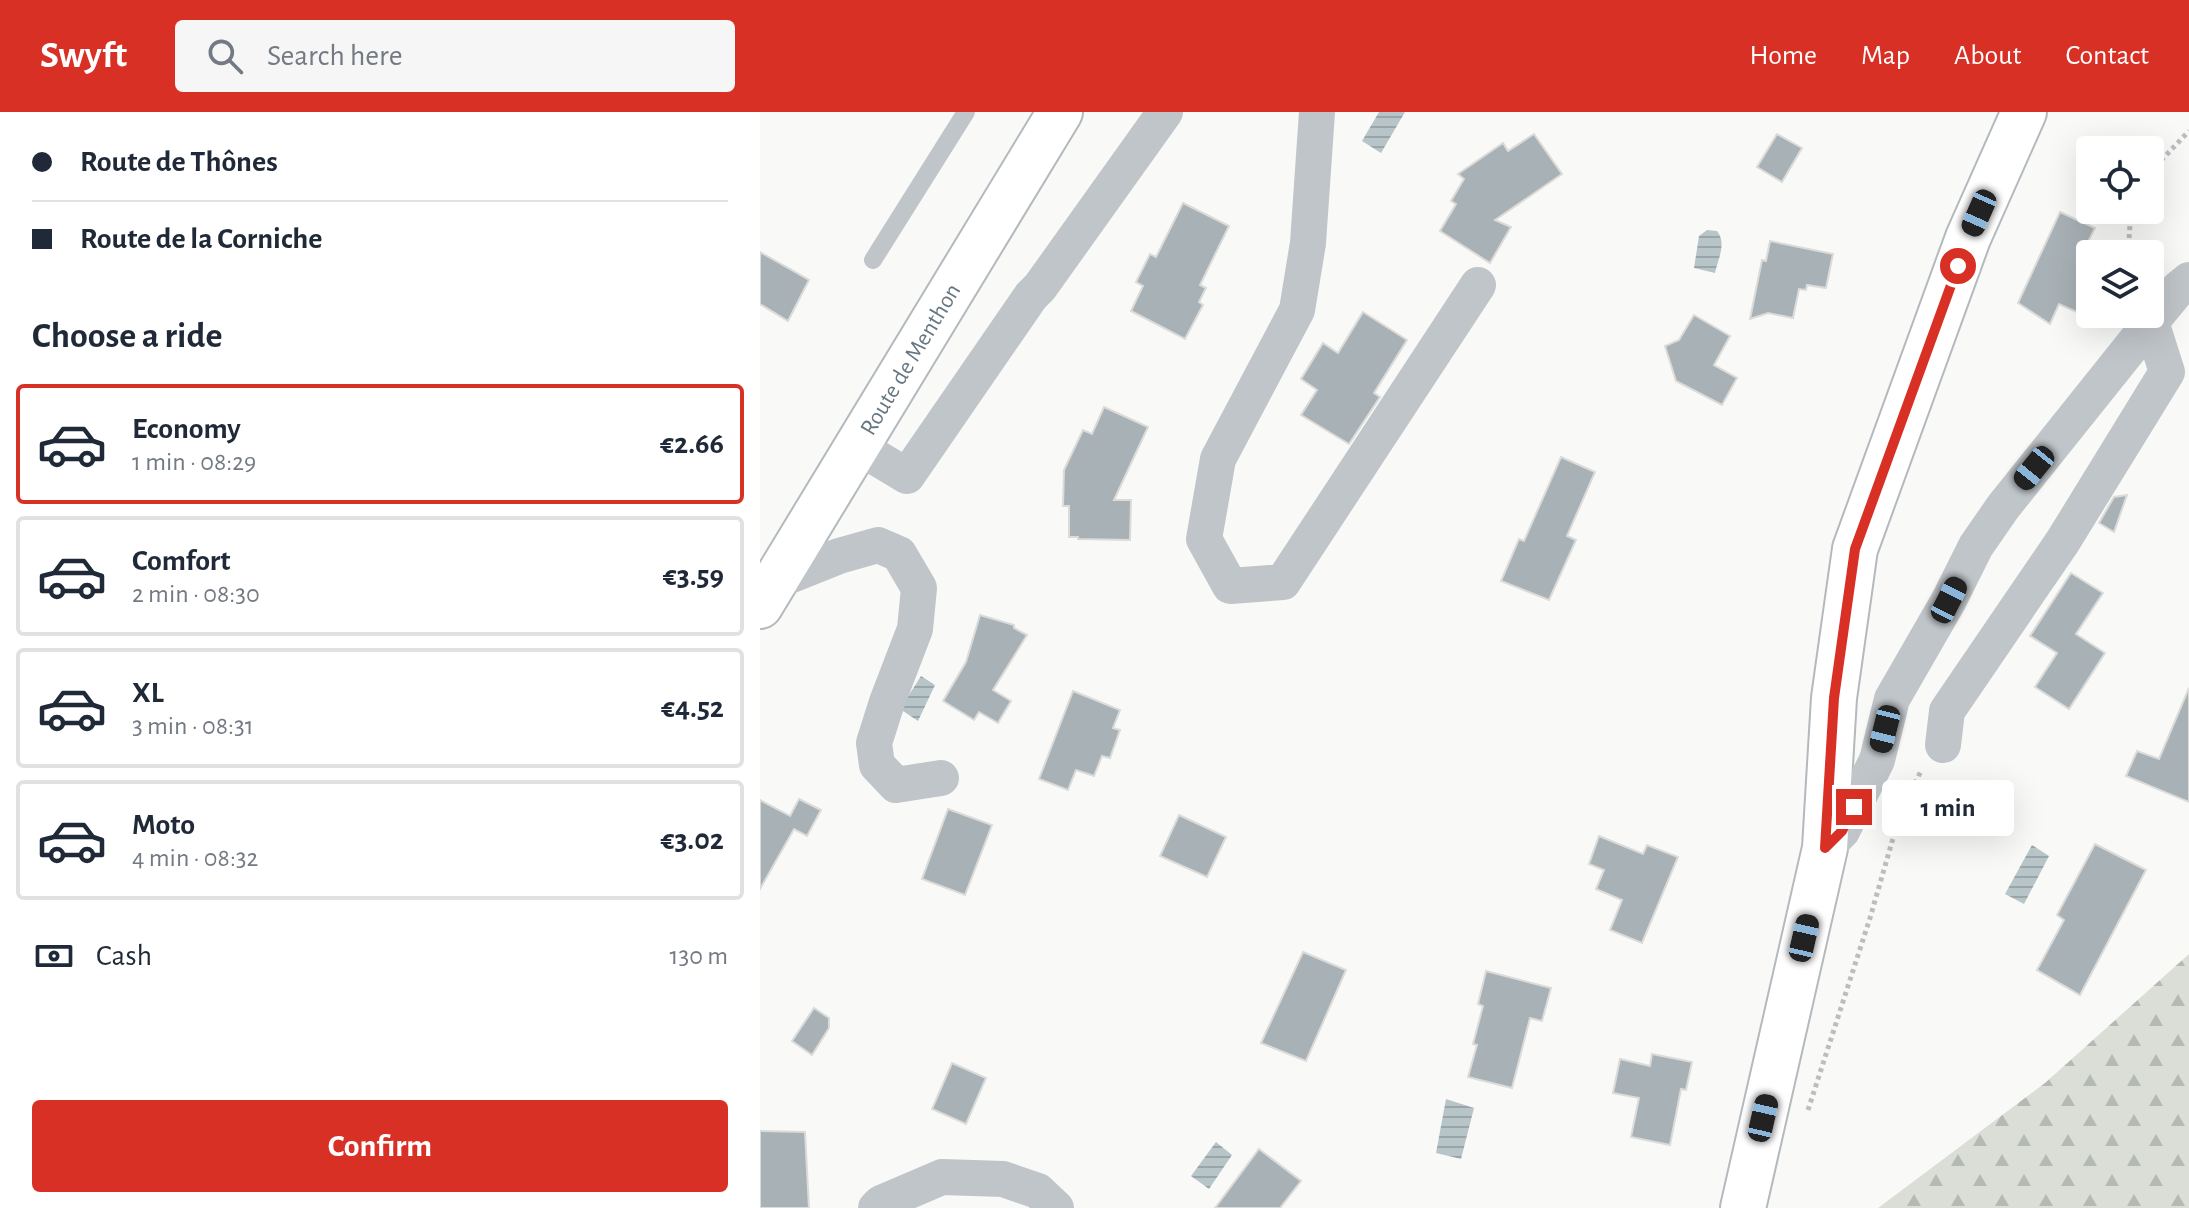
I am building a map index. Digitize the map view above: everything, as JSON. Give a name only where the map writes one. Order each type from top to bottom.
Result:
[{"type":"main road","name":"Route de Menthon","points":[[767,594],[1060,112]]},
{"type":"main road","points":[[1743,1208],[1825,848],[1834,698],[1855,549],[1968,238],[2024,112]]},
{"type":"street","points":[[857,446],[907,476],[1031,296],[1165,112]]},
{"type":"street","points":[[1317,112],[1308,243],[1297,310],[1218,459],[1204,539],[1230,586],[1283,582],[1478,285]]},
{"type":"street","points":[[2164,306],[2189,280]]},
{"type":"street","points":[[1825,848],[1842,831],[1877,760],[1892,699],[1976,546],[2003,507],[2146,328]]},
{"type":"street","points":[[1945,732],[1947,711],[2063,541],[2167,372],[2153,328]]},
{"type":"street","points":[[767,594],[839,556],[878,545],[899,554],[919,588],[915,629],[874,743],[877,765],[896,785],[941,778]]},
{"type":"street","points":[[876,1208],[942,1177],[1003,1179],[1038,1191],[1056,1208]]},
{"type":"lane","points":[[873,260],[966,112]]},
{"type":"path","points":[[2164,157],[2189,131]]},
{"type":"path","points":[[1803,1123],[1870,918],[1900,814],[1945,732]]},
{"type":"green space","points":[[2189,954],[2189,1208],[1878,1208],[2045,1083]]},
{"type":"shaded area","points":[[1379,112],[1405,112],[1381,153],[1362,141]]},
{"type":"shaded area","points":[[1707,230],[1717,231],[1721,241],[1715,273],[1694,268],[1699,236]]},
{"type":"shaded area","points":[[921,676],[935,685],[918,721],[900,709]]},
{"type":"shaded area","points":[[2032,845],[2049,856],[2024,904],[2005,894]]},
{"type":"shaded area","points":[[1446,1099],[1474,1108],[1461,1159],[1436,1153]]},
{"type":"shaded area","points":[[1216,1142],[1232,1155],[1209,1189],[1191,1176]]},
{"type":"building","points":[[1534,134],[1562,174],[1495,220],[1511,227],[1490,263],[1440,231],[1456,204],[1451,201],[1464,179],[1458,174],[1503,143],[1508,151]]},
{"type":"building","points":[[1777,134],[1802,148],[1782,182],[1757,167]]},
{"type":"building","points":[[1183,203],[1229,226],[1200,285],[1206,288],[1199,302],[1203,305],[1185,339],[1131,311],[1143,286],[1136,282],[1150,254],[1156,257]]},
{"type":"building","points":[[2060,212],[2076,219],[2076,224],[2095,228],[2089,240],[2076,240],[2076,312],[2059,304],[2050,324],[2018,303]]},
{"type":"building","points":[[1770,241],[1833,254],[1826,288],[1807,285],[1806,290],[1799,289],[1793,318],[1768,313],[1750,319],[1762,260],[1766,261]]},
{"type":"building","points":[[760,252],[809,280],[788,321],[760,304]]},
{"type":"building","points":[[1363,312],[1407,340],[1374,393],[1380,397],[1349,444],[1301,415],[1317,390],[1301,379],[1323,343],[1338,353]]},
{"type":"building","points":[[1694,315],[1730,336],[1714,365],[1737,378],[1722,405],[1676,381],[1665,346],[1679,340]]},
{"type":"building","points":[[1104,407],[1148,427],[1114,500],[1131,500],[1130,540],[1069,537],[1069,506],[1063,506],[1064,470],[1083,430],[1092,434]]},
{"type":"building","points":[[1561,457],[1595,472],[1567,536],[1576,540],[1549,600],[1501,581],[1519,539],[1524,541]]},
{"type":"building","points":[[2127,495],[2114,532],[2099,523],[2114,497]]},
{"type":"building","points":[[2071,573],[2103,593],[2076,634],[2105,653],[2069,709],[2035,687],[2057,653],[2030,636]]},
{"type":"building","points":[[980,615],[1014,625],[1027,635],[993,690],[1011,701],[998,723],[979,712],[974,720],[943,701],[966,662]]},
{"type":"building","points":[[2189,688],[2189,802],[2126,776],[2137,751],[2159,759]]},
{"type":"building","points":[[1073,691],[1120,710],[1113,728],[1120,730],[1110,758],[1102,756],[1094,776],[1076,770],[1068,790],[1039,779]]},
{"type":"building","points":[[799,799],[821,810],[807,836],[794,829],[760,889],[760,800],[790,816]]},
{"type":"building","points":[[948,809],[992,825],[965,895],[922,879]]},
{"type":"building","points":[[1179,815],[1226,837],[1207,877],[1160,856]]},
{"type":"building","points":[[1599,836],[1643,854],[1647,845],[1678,857],[1642,943],[1610,930],[1622,900],[1596,889],[1604,870],[1589,864]]},
{"type":"building","points":[[2095,844],[2146,870],[2080,995],[2037,970],[2064,920],[2057,915]]},
{"type":"building","points":[[1303,952],[1346,970],[1306,1061],[1261,1043]]},
{"type":"building","points":[[1486,971],[1551,988],[1542,1021],[1530,1018],[1512,1088],[1468,1077],[1477,1045],[1473,1044],[1483,1006],[1478,1004]]},
{"type":"building","points":[[814,1008],[829,1018],[829,1028],[812,1055],[792,1041]]},
{"type":"building","points":[[1652,1054],[1692,1062],[1686,1090],[1681,1089],[1670,1145],[1631,1137],[1639,1098],[1613,1093],[1620,1059],[1650,1066]]},
{"type":"building","points":[[952,1063],[986,1078],[966,1124],[932,1109]]},
{"type":"building","points":[[760,1131],[805,1132],[809,1208],[760,1208]]},
{"type":"building","points":[[1259,1149],[1301,1181],[1280,1208],[1215,1208]]},
{"type":"route","points":[[1854,807],[1842,831],[1825,848],[1834,698],[1855,549],[1958,266]]}]
